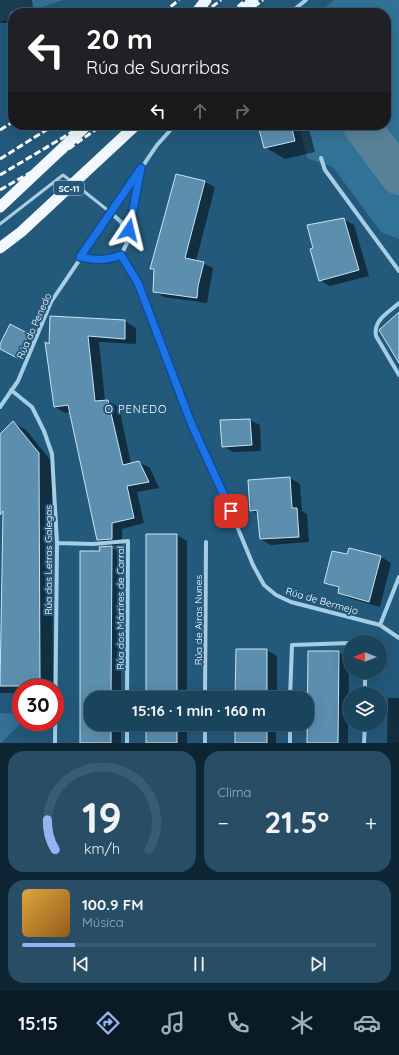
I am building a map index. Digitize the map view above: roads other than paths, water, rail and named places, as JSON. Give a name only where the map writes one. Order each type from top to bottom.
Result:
[{"type":"highway","points":[[200,8],[206,0]]},
{"type":"highway","points":[[246,8],[253,0]]},
{"type":"highway","points":[[0,207],[82,130]]},
{"type":"highway","name":"SC-11","points":[[0,248],[21,232],[131,130]]},
{"type":"street","points":[[296,8],[306,0]]},
{"type":"street","name":"Rúa do Penedo","points":[[0,407],[18,380],[51,302],[110,212],[157,145],[170,130]]},
{"type":"street","points":[[321,158],[326,170],[399,272]]},
{"type":"street","points":[[80,257],[94,260],[109,260],[121,255],[126,243],[141,168]]},
{"type":"street","points":[[110,212],[121,222],[126,243]]},
{"type":"street","name":"Rúa de Bermejo","points":[[121,255],[138,283],[191,423],[225,497],[252,565],[264,585],[276,595],[291,602],[380,625],[399,638]]},
{"type":"street","points":[[399,303],[378,321],[375,331],[376,336],[399,375]]},
{"type":"street","name":"Rúa das Letras Galegas","points":[[11,390],[32,408],[44,431],[52,454],[57,543],[55,743]]},
{"type":"street","name":"Rúa dos Mártires de Carral","points":[[57,543],[93,544],[128,541],[127,691]]},
{"type":"street","name":"Rúa de Airas Nunes","points":[[205,691],[206,542]]},
{"type":"street","points":[[380,625],[399,577]]},
{"type":"street","points":[[290,691],[292,645],[343,644]]},
{"type":"street","points":[[127,731],[127,743]]},
{"type":"street","points":[[204,743],[205,731]]},
{"type":"street","points":[[290,731],[290,743]]},
{"type":"street","points":[[364,731],[364,743]]},
{"type":"lane","points":[[0,224],[63,175],[110,212]]},
{"type":"waterway","points":[[365,130],[399,176]]},
{"type":"railway","points":[[169,8],[179,0]]},
{"type":"railway","points":[[211,8],[221,0]]},
{"type":"railway","points":[[236,8],[246,0]]},
{"type":"railway","points":[[253,8],[263,0]]},
{"type":"railway","points":[[0,130],[8,125]]},
{"type":"railway","points":[[0,159],[46,130]]},
{"type":"railway","points":[[0,175],[76,130]]},
{"type":"railway","points":[[0,190],[56,158],[95,130]]},
{"type":"district","name":"O PENEDO","points":[[136,409]]}]
